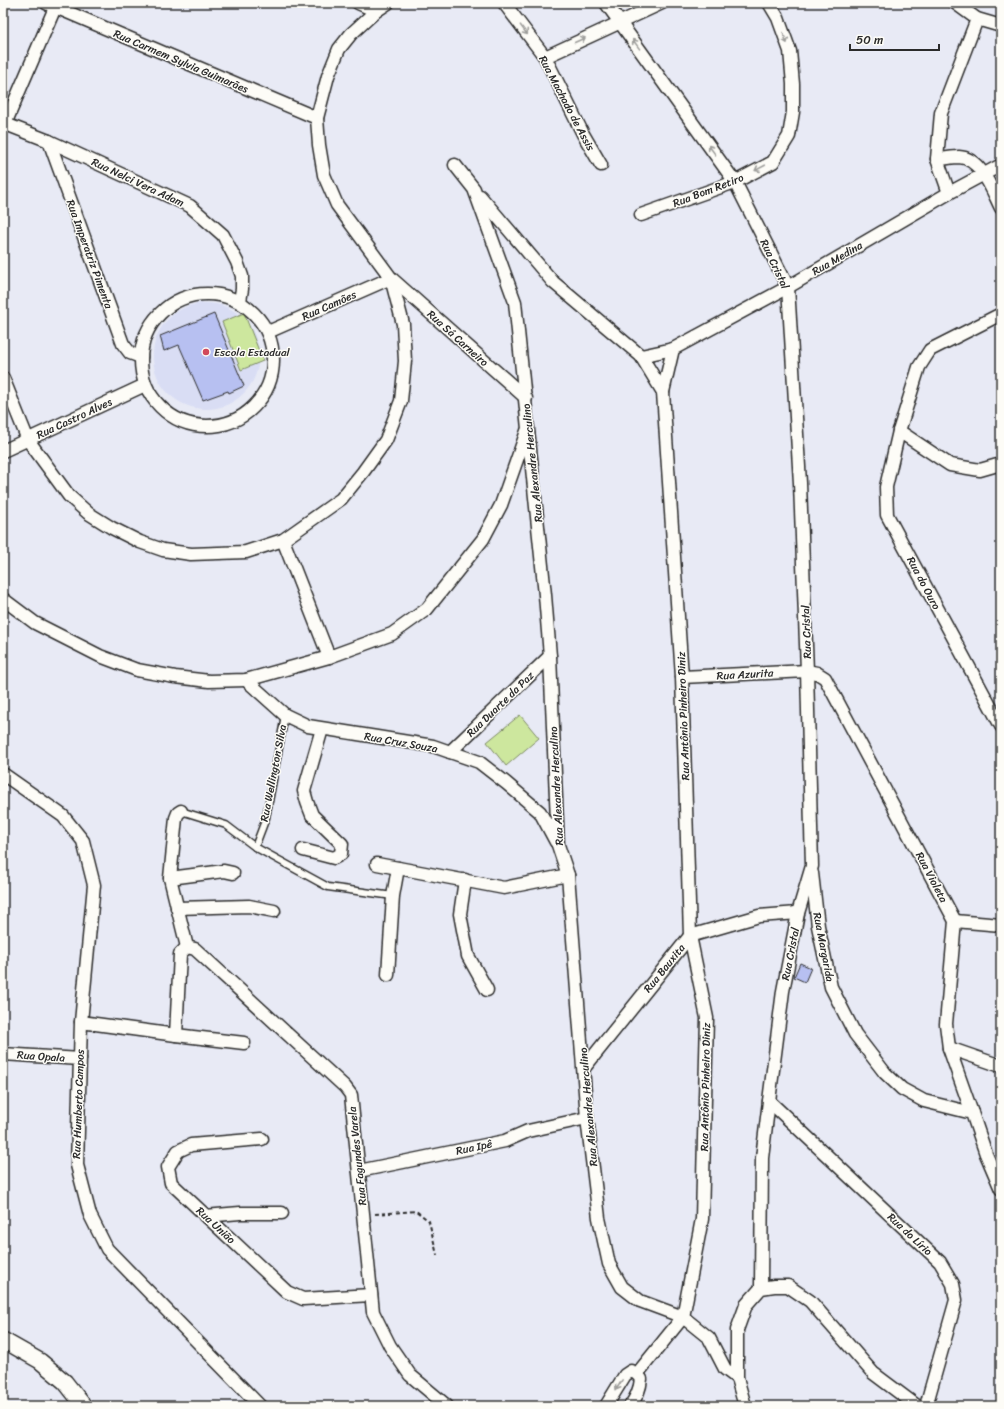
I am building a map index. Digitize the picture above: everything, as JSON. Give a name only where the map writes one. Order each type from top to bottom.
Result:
[{"type":"street","points":[[358,3],[376,11]]},
{"type":"street","points":[[3,378],[28,440],[68,496],[112,528],[140,542],[163,550],[191,554],[246,552],[283,540],[341,499],[386,440],[401,401],[405,361],[403,324],[391,278],[337,205],[324,175],[319,145],[317,118],[328,76],[339,49],[351,34],[376,11],[388,3]]},
{"type":"street","name":"Rua Machado de Assis","points":[[504,3],[545,57],[583,134],[601,165]]},
{"type":"street","name":"Rua Cristal","points":[[606,3],[735,182],[788,287],[800,483],[812,866],[798,913],[783,991],[762,1158],[761,1288]]},
{"type":"street","points":[[545,57],[662,3]]},
{"type":"street","name":"Rua Bom Retiro","points":[[641,215],[735,182],[773,162],[789,136],[793,112],[793,84],[790,51],[778,18],[769,3]]},
{"type":"street","points":[[955,3],[977,19],[1001,26]]},
{"type":"street","points":[[4,124],[53,4]]},
{"type":"street","name":"Rua Carmem Sylvia Guimarães","points":[[53,4],[317,118]]},
{"type":"street","points":[[949,193],[937,160],[941,114],[977,19]]},
{"type":"street","name":"Rua Nelci Vera Adam","points":[[4,124],[49,141],[190,206],[223,235],[237,262],[242,276],[240,301]]},
{"type":"street","name":"Rua Imperatriz Pimenta","points":[[49,141],[123,344],[130,353],[141,357]]},
{"type":"street","points":[[937,160],[960,157],[971,160],[984,175],[1001,208]]},
{"type":"street","name":"Rua Alexandre Herculino","points":[[455,165],[474,189],[515,302],[526,398],[550,656],[558,845],[568,876],[587,1118],[599,1218],[609,1264],[622,1287],[640,1301],[683,1317],[709,1338],[725,1369],[737,1378]]},
{"type":"street","name":"Rua Medina","points":[[641,356],[673,349],[788,287],[949,193],[1001,165]]},
{"type":"street","name":"Rua Antônio Pinheiro Diniz","points":[[474,189],[553,282],[641,356],[663,392],[682,677],[690,936],[707,1018],[702,1218],[683,1317]]},
{"type":"street","name":"Rua Camões","points":[[268,332],[391,278]]},
{"type":"street","name":"Rua Sá Carneiro","points":[[391,278],[526,398]]},
{"type":"street","points":[[196,294],[219,294],[240,301],[256,314],[268,332],[273,351],[273,370],[267,388],[256,404],[242,417],[218,425],[205,426],[186,423],[169,414],[160,406],[145,385],[141,357],[146,334],[157,315],[175,301],[196,294]]},
{"type":"street","name":"Rua do Ouro","points":[[1001,314],[930,350],[919,367],[899,431],[886,487],[887,515],[1001,726]]},
{"type":"street","points":[[663,392],[673,349]]},
{"type":"street","name":"Rua Castro Alves","points":[[3,451],[145,385]]},
{"type":"street","points":[[3,599],[35,623],[100,656],[137,670],[175,677],[209,681],[246,680],[329,657],[392,634],[427,609],[483,540],[501,505],[528,428]]},
{"type":"street","points":[[899,431],[950,465],[980,470],[1001,464]]},
{"type":"street","points":[[283,540],[329,657]]},
{"type":"street","name":"Rua Duarte da Paz","points":[[450,752],[550,656]]},
{"type":"street","name":"Rua Azurita","points":[[682,677],[807,670]]},
{"type":"street","name":"Rua Violeta","points":[[807,670],[826,678],[955,921]]},
{"type":"street","name":"Rua Cruz Souza","points":[[246,680],[285,714],[308,726],[433,746],[479,762],[540,812],[558,845]]},
{"type":"street","points":[[303,850],[334,858],[341,854],[342,844],[312,815],[304,791],[322,729]]},
{"type":"street","name":"Rua Humberto Campos","points":[[3,774],[63,816],[82,841],[94,885],[81,1022],[77,1165],[90,1215],[107,1249],[260,1406]]},
{"type":"street","points":[[176,1035],[180,954],[187,947],[170,878],[176,818],[178,813],[181,811]]},
{"type":"street","points":[[377,864],[504,888],[568,876]]},
{"type":"street","name":"Rua Margarida","points":[[812,866],[818,926],[831,987],[855,1034],[885,1073],[902,1089],[924,1100],[972,1113]]},
{"type":"street","points":[[388,975],[393,896],[398,868]]},
{"type":"street","points":[[170,878],[224,871],[233,873]]},
{"type":"street","points":[[465,880],[460,914],[468,956],[487,990]]},
{"type":"street","points":[[178,908],[250,906],[274,911]]},
{"type":"street","name":"Rua Bauxita","points":[[584,1068],[690,936],[759,916],[798,913]]},
{"type":"street","points":[[1001,925],[955,921],[946,1024],[949,1048],[986,1154],[1001,1189]]},
{"type":"street","name":"Rua Fagundes Varela","points":[[187,947],[195,950],[345,1087],[351,1095],[373,1312],[390,1346],[410,1375],[447,1406]]},
{"type":"street","points":[[81,1022],[244,1043]]},
{"type":"street","points":[[949,1048],[1001,1066]]},
{"type":"street","name":"Rua Opala","points":[[3,1054],[80,1059]]},
{"type":"street","name":"Rua do Lírio","points":[[769,1101],[940,1262],[954,1284],[956,1300],[926,1406]]},
{"type":"street","name":"Rua Ipê","points":[[359,1171],[505,1141],[528,1131],[587,1118]]},
{"type":"street","name":"Rua União","points":[[262,1139],[191,1145],[178,1151],[168,1167],[171,1183],[287,1292],[303,1299],[371,1295]]},
{"type":"street","points":[[205,1216],[240,1213],[282,1213]]},
{"type":"street","points":[[745,1406],[737,1378],[737,1330],[746,1305],[761,1288],[788,1286],[810,1301],[873,1373],[917,1406]]},
{"type":"street","points":[[637,1374],[683,1317]]},
{"type":"street","points":[[3,1340],[40,1361],[65,1382],[84,1406]]},
{"type":"street","points":[[606,1406],[625,1375],[631,1371],[637,1374],[641,1379],[637,1397],[630,1406]]},
{"type":"lane","name":"Rua Wellington Silva","points":[[255,847],[266,818],[285,714]]},
{"type":"lane","points":[[181,811],[226,825],[255,847],[328,887],[393,896]]},
{"type":"path","points":[[364,1215],[416,1211],[429,1221],[437,1255]]},
{"type":"shaded area","name":"Escola Estadual","points":[[206,303],[226,307],[244,318],[255,336],[259,356],[255,376],[244,394],[226,405],[206,409],[186,405],[168,394],[157,376],[153,356],[157,336],[168,318],[186,307]]},
{"type":"green space","points":[[244,313],[263,361],[241,370],[222,322]]},
{"type":"green space","points":[[520,715],[539,738],[506,766],[487,742]]},
{"type":"building","points":[[214,314],[244,386],[229,393],[228,391],[203,400],[179,345],[164,351],[160,336]]},
{"type":"building","points":[[800,963],[811,968],[805,982],[794,977]]},
{"type":"place","name":"Escola Estadual","points":[[206,352]]}]
